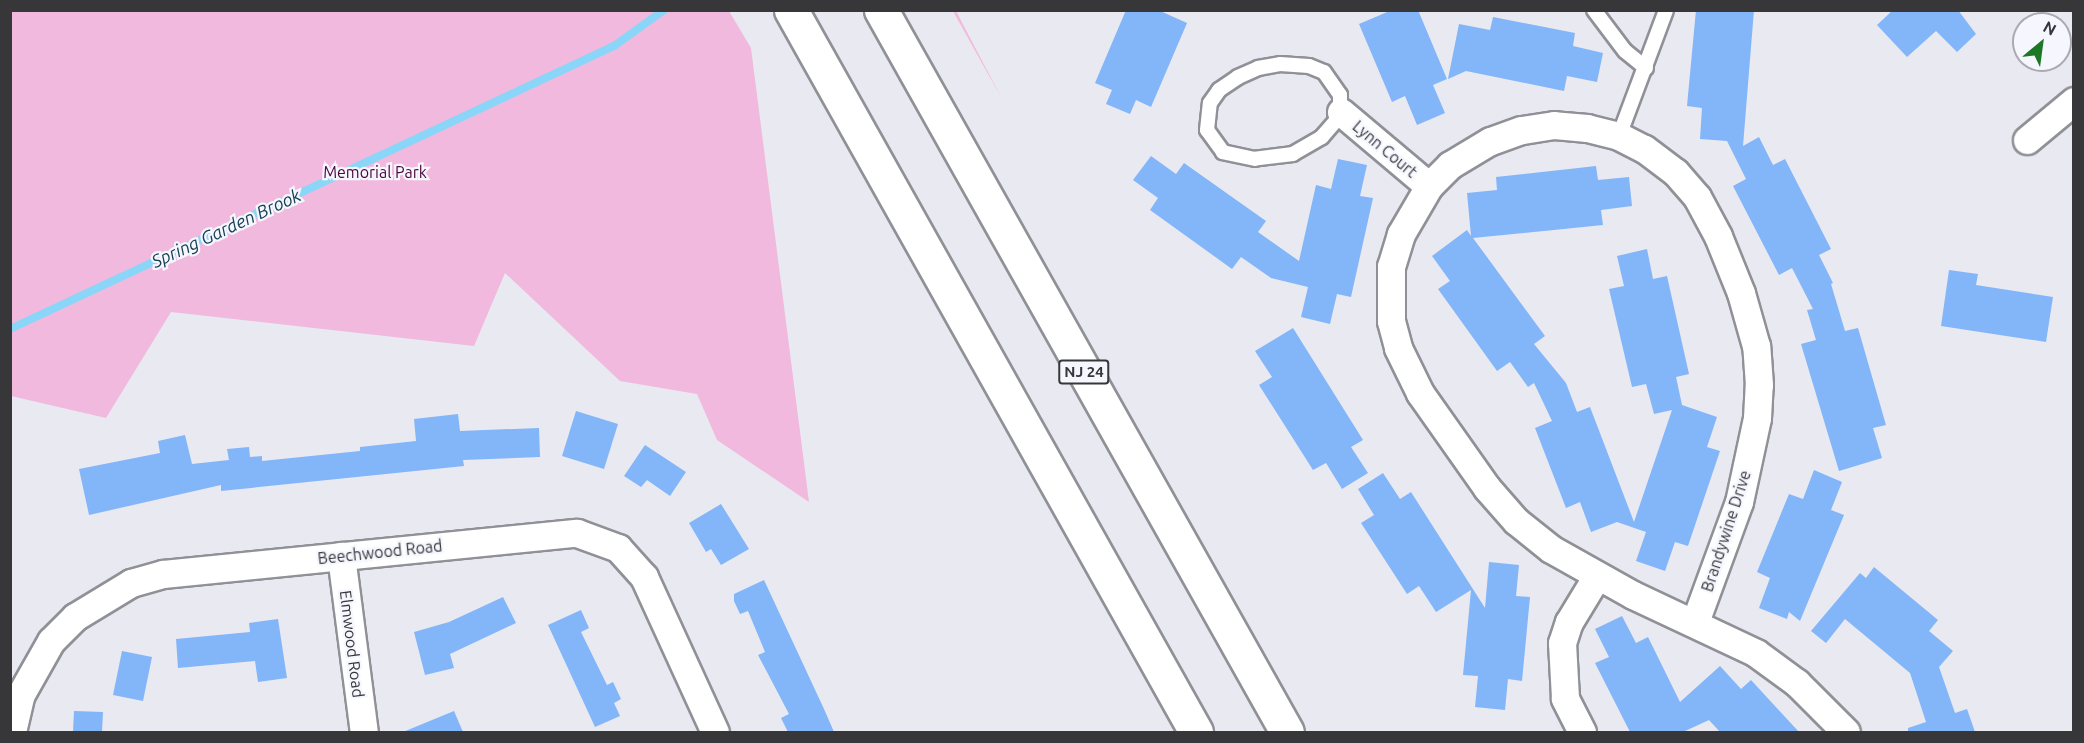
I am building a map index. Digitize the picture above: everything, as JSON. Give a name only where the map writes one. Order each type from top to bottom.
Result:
[{"type":"highway","points":[[791,10],[1196,732]]},
{"type":"highway","name":"NJ 24","points":[[881,10],[1287,732]]},
{"type":"street","points":[[2027,140],[2073,101]]},
{"type":"street","name":"Lynn Court","points":[[1341,112],[1429,186]]},
{"type":"street","name":"Brandywine Drive","points":[[1695,622],[1739,502],[1749,462],[1759,385],[1756,346],[1742,292],[1718,236],[1696,197],[1675,172],[1644,148],[1619,136],[1587,128],[1554,125],[1521,130],[1490,141],[1450,165],[1429,186],[1401,234],[1391,266],[1388,294],[1398,348],[1420,393],[1486,488],[1516,521],[1551,549],[1598,576],[1756,654],[1797,683],[1846,732]]},
{"type":"street","name":"Beechwood Road","points":[[12,732],[21,693],[35,663],[75,617],[101,597],[163,574],[577,533],[598,538],[618,548],[644,577],[715,732]]},
{"type":"street","name":"Elmwood Road","points":[[341,556],[364,732]]},
{"type":"street","points":[[1582,732],[1565,698],[1562,643],[1569,622],[1598,576]]},
{"type":"lane","points":[[1594,10],[1625,51],[1646,68]]},
{"type":"lane","points":[[1619,136],[1666,10]]},
{"type":"lane","name":"Lynn Court","points":[[1280,64],[1309,66],[1324,72],[1340,95],[1341,112],[1314,144],[1293,154],[1266,159],[1223,152],[1207,130],[1206,119],[1219,90],[1258,68],[1280,64]]},
{"type":"green space","name":"Memorial Park","points":[[11,10],[729,11],[751,48],[809,502],[717,440],[697,394],[620,381],[505,273],[474,346],[171,312],[106,418],[11,396]]},
{"type":"green space","points":[[953,11],[956,11],[1002,99]]},
{"type":"building","points":[[1126,10],[1158,10],[1187,23],[1151,107],[1136,100],[1130,114],[1106,104],[1112,90],[1095,83]]},
{"type":"building","points":[[1392,10],[1418,10],[1447,79],[1433,85],[1445,113],[1417,125],[1405,96],[1392,102],[1359,24]]},
{"type":"building","points":[[1696,10],[1754,10],[1743,146],[1759,137],[1773,165],[1785,159],[1831,249],[1819,255],[1833,283],[1831,284],[1845,331],[1858,328],[1886,425],[1873,428],[1882,458],[1839,471],[1801,344],[1816,340],[1807,310],[1813,309],[1792,268],[1779,275],[1733,186],[1746,179],[1727,141],[1700,139],[1702,108],[1687,106]]},
{"type":"building","points":[[1893,10],[1958,10],[1976,34],[1957,52],[1936,31],[1907,57],[1877,25]]},
{"type":"building","points":[[1493,17],[1575,33],[1573,46],[1603,53],[1597,82],[1567,76],[1564,91],[1466,71],[1448,79],[1459,24],[1490,30]]},
{"type":"building","points":[[1151,156],[1176,174],[1184,163],[1266,221],[1258,232],[1299,261],[1316,185],[1331,189],[1338,159],[1367,165],[1360,196],[1373,198],[1351,297],[1337,294],[1330,324],[1301,317],[1308,287],[1271,278],[1241,257],[1232,269],[1150,210],[1158,198],[1133,180]]},
{"type":"building","points":[[1596,166],[1598,180],[1629,177],[1632,206],[1601,210],[1603,225],[1473,238],[1545,336],[1534,344],[1566,383],[1577,412],[1590,407],[1634,522],[1672,410],[1654,414],[1646,384],[1632,387],[1609,289],[1624,286],[1617,256],[1647,249],[1653,279],[1667,276],[1689,374],[1676,377],[1682,405],[1717,417],[1707,447],[1720,451],[1688,546],[1675,542],[1665,571],[1636,561],[1646,532],[1617,522],[1591,532],[1580,502],[1566,508],[1535,428],[1552,421],[1534,383],[1528,387],[1510,362],[1497,371],[1438,289],[1450,281],[1432,256],[1467,230],[1471,236],[1467,193],[1497,190],[1496,177]]},
{"type":"building","points":[[1949,270],[1978,274],[1976,285],[2053,297],[2046,342],[1941,326]]},
{"type":"building","points":[[1293,328],[1363,440],[1351,447],[1368,473],[1342,489],[1326,463],[1313,470],[1259,385],[1272,377],[1255,351]]},
{"type":"building","points":[[576,411],[618,424],[604,469],[562,456]]},
{"type":"building","points":[[458,414],[460,431],[539,428],[540,457],[463,460],[464,466],[221,491],[221,485],[89,515],[79,469],[160,453],[158,441],[185,435],[192,464],[229,460],[227,449],[249,447],[250,457],[262,456],[262,461],[360,451],[360,447],[416,441],[414,419]]},
{"type":"building","points":[[645,445],[686,472],[670,496],[647,480],[641,487],[624,476]]},
{"type":"building","points":[[1814,470],[1842,482],[1831,510],[1844,515],[1800,621],[1789,612],[1787,619],[1759,608],[1770,578],[1757,572],[1789,494],[1803,499]]},
{"type":"building","points":[[1383,473],[1400,499],[1411,492],[1485,608],[1489,562],[1519,565],[1516,596],[1530,597],[1522,681],[1508,679],[1505,710],[1475,707],[1478,676],[1463,675],[1471,590],[1436,612],[1419,586],[1407,594],[1361,523],[1374,515],[1358,489]]},
{"type":"building","points":[[721,504],[749,549],[721,565],[711,549],[706,552],[689,523]]},
{"type":"building","points":[[1874,567],[1938,620],[1929,631],[1953,651],[1939,667],[1955,713],[1967,709],[1975,732],[1908,732],[1908,728],[1926,722],[1910,673],[1845,619],[1826,643],[1811,631],[1860,573],[1866,578]]},
{"type":"building","points":[[764,580],[834,732],[788,732],[781,718],[789,714],[758,655],[765,652],[748,611],[740,614],[734,601],[734,594]]},
{"type":"building","points":[[503,597],[516,623],[450,654],[454,668],[425,675],[414,632],[449,622]]},
{"type":"building","points":[[581,610],[589,628],[581,632],[607,685],[613,682],[621,699],[614,703],[620,716],[595,727],[548,625]]},
{"type":"building","points":[[1622,616],[1636,643],[1648,637],[1680,702],[1720,666],[1741,689],[1751,680],[1799,732],[1720,732],[1709,720],[1683,732],[1630,732],[1595,663],[1609,657],[1595,629]]},
{"type":"building","points":[[278,619],[287,678],[258,682],[255,661],[178,668],[176,639],[250,632],[249,623]]},
{"type":"building","points":[[122,651],[152,657],[143,701],[113,695]]},
{"type":"building","points":[[74,711],[103,712],[102,732],[73,732]]},
{"type":"building","points":[[454,711],[463,732],[403,732]]},
{"type":"waterway","name":"Spring Garden Brook","points":[[10,329],[614,46],[664,10]]}]
